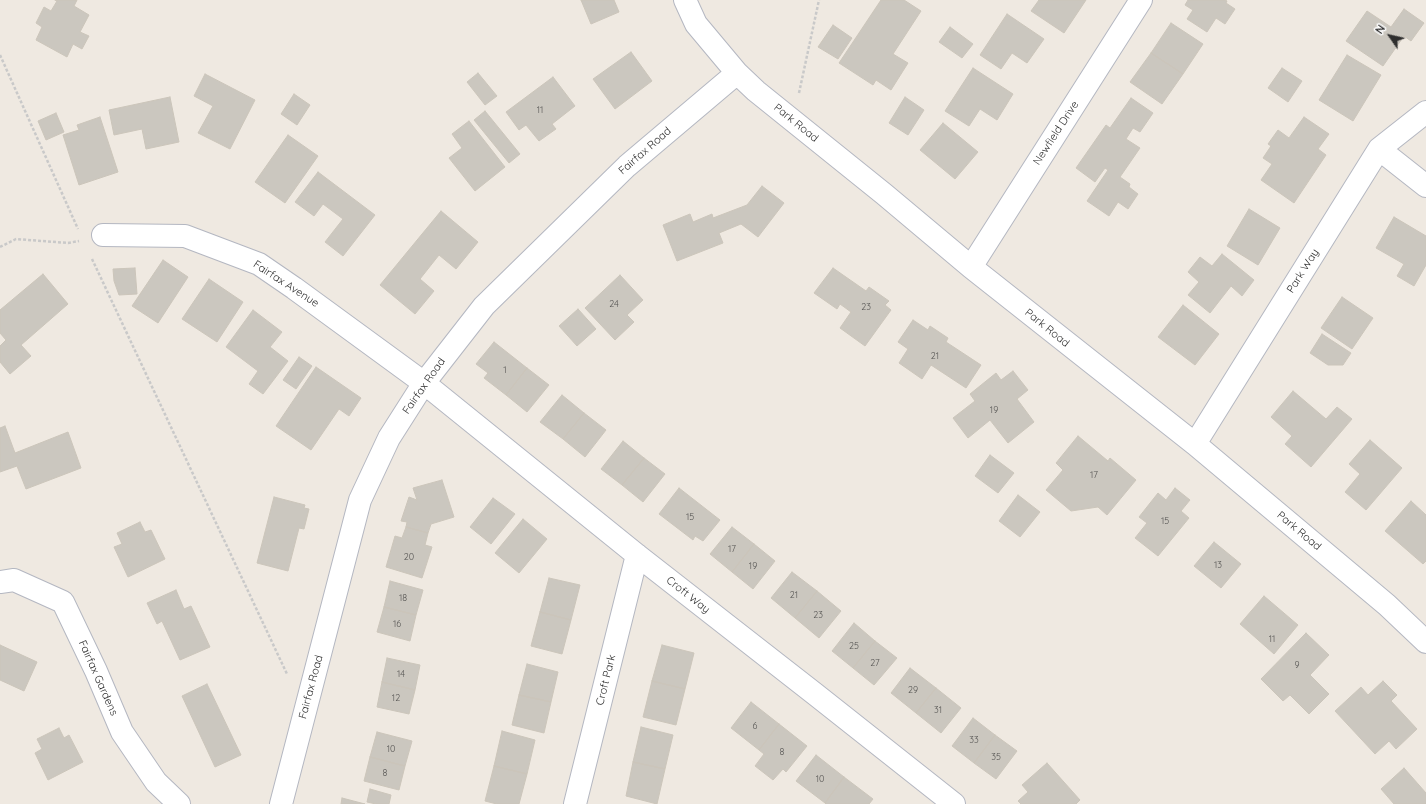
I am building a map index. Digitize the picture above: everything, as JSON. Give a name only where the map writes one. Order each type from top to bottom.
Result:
[{"type":"street","name":"Park Road","points":[[685,0],[696,24],[737,73],[756,91],[971,267],[1195,444],[1387,605],[1426,642]]},
{"type":"street","name":"Newfield Drive","points":[[971,267],[1141,0]]},
{"type":"street","name":"Fairfax Road","points":[[281,804],[360,500],[389,438],[424,384],[484,306],[627,166],[737,73]]},
{"type":"street","name":"Park Way","points":[[1195,444],[1379,149],[1426,112]]},
{"type":"street","points":[[1379,149],[1426,186]]},
{"type":"street","name":"Fairfax Avenue","points":[[93,237],[185,236],[259,264],[424,384]]},
{"type":"street","name":"Croft Way","points":[[424,384],[637,555],[954,804]]},
{"type":"street","name":"Croft Park","points":[[575,804],[637,555]]},
{"type":"street","name":"Fairfax Gardens","points":[[0,582],[14,580],[63,602],[96,671],[122,732],[156,782],[179,804]]},
{"type":"path","points":[[790,118],[801,86],[819,0]]},
{"type":"path","points":[[0,55],[80,233]]},
{"type":"path","points":[[0,247],[16,239],[68,243],[93,237]]},
{"type":"path","points":[[90,254],[288,675]]},
{"type":"building","points":[[55,0],[77,0],[74,6],[89,15],[80,32],[89,36],[82,49],[73,44],[67,57],[36,40],[42,27],[36,23],[44,7],[51,11],[57,1]]},
{"type":"building","points":[[581,0],[614,0],[619,12],[591,24]]},
{"type":"building","points":[[881,0],[904,0],[921,11],[893,54],[908,63],[891,90],[876,80],[873,85],[839,63]]},
{"type":"building","points":[[1039,0],[1086,0],[1064,33],[1031,11]]},
{"type":"building","points":[[1188,0],[1225,0],[1227,1],[1226,3],[1235,9],[1225,24],[1216,18],[1207,32],[1187,19],[1193,10],[1185,5]]},
{"type":"building","points":[[1404,9],[1424,23],[1411,41],[1404,36],[1383,66],[1346,41],[1367,11],[1391,27]]},
{"type":"building","points":[[1007,14],[1044,39],[1027,63],[1012,53],[1001,69],[980,55]]},
{"type":"building","points":[[1171,23],[1203,44],[1183,74],[1151,53]]},
{"type":"building","points":[[833,25],[852,38],[838,59],[818,47]]},
{"type":"building","points":[[950,27],[973,44],[962,58],[939,42]]},
{"type":"building","points":[[631,52],[652,81],[615,109],[593,79]]},
{"type":"building","points":[[1151,53],[1183,74],[1162,104],[1130,82]]},
{"type":"building","points":[[1347,55],[1381,75],[1353,121],[1319,100]]},
{"type":"building","points":[[973,68],[1013,94],[997,120],[980,109],[969,126],[945,111]]},
{"type":"building","points":[[1282,68],[1302,81],[1288,102],[1268,88]]},
{"type":"building","points":[[478,73],[497,96],[485,105],[467,82]]},
{"type":"building","points":[[205,74],[255,100],[230,149],[198,133],[213,106],[194,96]]},
{"type":"building","points":[[553,77],[575,106],[552,124],[556,129],[539,141],[526,125],[519,130],[506,112]]},
{"type":"building","points":[[294,94],[310,105],[297,125],[281,114]]},
{"type":"building","points":[[170,97],[179,142],[146,149],[142,129],[114,135],[109,110]]},
{"type":"building","points":[[905,97],[924,110],[908,135],[889,123]]},
{"type":"building","points":[[1131,98],[1153,113],[1140,132],[1133,128],[1126,139],[1140,148],[1120,177],[1130,184],[1129,187],[1138,194],[1128,209],[1118,202],[1109,216],[1087,201],[1108,170],[1105,168],[1095,182],[1076,168],[1106,125],[1110,128]]},
{"type":"building","points":[[485,111],[520,154],[509,163],[474,120]]},
{"type":"building","points":[[56,113],[64,132],[46,140],[38,121]]},
{"type":"building","points":[[100,117],[118,172],[79,185],[63,135],[79,130],[77,125]]},
{"type":"building","points":[[1304,117],[1329,134],[1318,149],[1326,155],[1294,203],[1261,180],[1272,164],[1263,158],[1271,146],[1268,144],[1278,130],[1289,138]]},
{"type":"building","points":[[469,121],[505,167],[475,191],[449,158],[462,148],[452,134]]},
{"type":"building","points":[[943,123],[978,152],[955,179],[920,150]]},
{"type":"building","points":[[288,135],[318,156],[285,203],[255,182]]},
{"type":"building","points":[[318,172],[375,215],[343,256],[325,242],[343,219],[323,204],[314,216],[295,202]]},
{"type":"building","points":[[762,186],[784,203],[758,237],[741,224],[719,233],[723,243],[677,261],[663,225],[690,214],[693,222],[712,214],[713,218],[747,205]]},
{"type":"building","points":[[1249,209],[1280,228],[1258,265],[1227,246]]},
{"type":"building","points":[[441,211],[478,242],[456,269],[439,255],[420,279],[434,291],[415,314],[380,285]]},
{"type":"building","points":[[1394,217],[1426,236],[1426,265],[1414,286],[1397,276],[1404,264],[1376,248]]},
{"type":"building","points":[[1222,254],[1254,280],[1242,296],[1231,286],[1210,313],[1188,295],[1199,282],[1188,272],[1200,257],[1212,266]]},
{"type":"building","points":[[163,260],[188,277],[158,323],[132,306]]},
{"type":"building","points":[[135,268],[137,294],[119,295],[114,281],[113,269]]},
{"type":"building","points":[[833,268],[866,291],[869,287],[889,301],[885,305],[891,310],[865,346],[840,328],[851,312],[840,304],[837,309],[814,293]]},
{"type":"building","points":[[43,274],[68,304],[21,345],[31,356],[10,374],[0,362],[0,346],[6,340],[0,333],[0,310]]},
{"type":"building","points":[[620,275],[643,300],[627,315],[634,322],[615,340],[585,308]]},
{"type":"building","points":[[209,279],[243,302],[217,342],[182,319]]},
{"type":"building","points":[[1342,297],[1373,318],[1352,349],[1321,328]]},
{"type":"building","points":[[1183,305],[1219,334],[1195,365],[1158,337]]},
{"type":"building","points":[[578,309],[596,329],[577,346],[559,326]]},
{"type":"building","points":[[253,310],[282,332],[270,347],[288,361],[263,394],[249,384],[258,371],[226,347]]},
{"type":"building","points":[[913,320],[928,330],[930,326],[948,338],[946,342],[981,365],[966,388],[931,365],[922,379],[899,363],[908,349],[898,342]]},
{"type":"building","points":[[1322,334],[1351,353],[1343,365],[1328,365],[1310,353]]},
{"type":"building","points":[[494,342],[527,368],[506,395],[484,378],[488,373],[476,364]]},
{"type":"building","points":[[299,357],[312,366],[296,389],[283,380]]},
{"type":"building","points":[[316,367],[361,398],[349,416],[339,409],[311,450],[276,426]]},
{"type":"building","points":[[527,368],[549,385],[527,412],[506,395]]},
{"type":"building","points":[[1013,371],[1028,390],[1017,399],[1034,422],[1008,443],[990,420],[968,438],[953,418],[975,401],[970,394],[996,373],[1001,380]]},
{"type":"building","points":[[1293,391],[1326,419],[1337,407],[1352,419],[1311,467],[1285,444],[1292,436],[1271,417]]},
{"type":"building","points":[[562,395],[584,413],[563,439],[540,422]]},
{"type":"building","points":[[584,413],[606,430],[585,457],[563,439]]},
{"type":"building","points":[[5,426],[15,453],[68,432],[81,468],[26,489],[17,466],[0,472],[0,428]]},
{"type":"building","points":[[1078,436],[1108,461],[1110,458],[1136,480],[1107,515],[1098,507],[1071,511],[1046,490],[1063,470],[1056,463]]},
{"type":"building","points":[[1370,440],[1402,468],[1366,510],[1345,492],[1360,474],[1349,464]]},
{"type":"building","points":[[623,441],[644,458],[622,485],[601,469]]},
{"type":"building","points":[[990,455],[1014,473],[998,493],[975,476]]},
{"type":"building","points":[[644,458],[665,474],[643,502],[622,485]]},
{"type":"building","points":[[442,480],[454,517],[431,524],[428,533],[406,527],[407,522],[401,521],[409,497],[417,500],[413,488]]},
{"type":"building","points":[[679,488],[720,520],[703,541],[695,536],[693,540],[659,514]]},
{"type":"building","points":[[1175,488],[1190,500],[1181,511],[1189,518],[1158,556],[1135,538],[1147,523],[1139,517],[1158,493],[1166,500]]},
{"type":"building","points":[[1018,495],[1040,512],[1020,537],[999,521]]},
{"type":"building","points":[[274,497],[305,505],[304,508],[309,509],[304,529],[299,528],[288,571],[257,563]]},
{"type":"building","points":[[493,498],[515,514],[491,544],[470,527]]},
{"type":"building","points":[[1411,501],[1426,515],[1426,561],[1423,564],[1385,531]]},
{"type":"building","points":[[523,519],[547,539],[519,573],[495,553]]},
{"type":"building","points":[[140,522],[145,532],[151,530],[165,559],[128,577],[114,547],[122,544],[117,533]]},
{"type":"building","points":[[406,527],[428,533],[425,545],[432,547],[422,578],[386,567],[395,536],[402,538]]},
{"type":"building","points":[[732,527],[754,544],[732,572],[710,554]]},
{"type":"building","points":[[1214,542],[1241,564],[1221,588],[1194,566]]},
{"type":"building","points":[[754,544],[775,561],[753,589],[732,572]]},
{"type":"building","points":[[792,572],[817,591],[795,618],[771,598]]},
{"type":"building","points":[[549,578],[580,585],[571,620],[540,612]]},
{"type":"building","points":[[390,581],[423,590],[416,615],[384,607]]},
{"type":"building","points":[[176,590],[184,609],[191,606],[210,647],[180,660],[162,621],[157,624],[147,603]]},
{"type":"building","points":[[817,591],[841,611],[819,638],[795,618]]},
{"type":"building","points":[[1264,596],[1298,625],[1274,654],[1240,624]]},
{"type":"building","points":[[384,607],[416,615],[410,641],[377,632]]},
{"type":"building","points":[[540,612],[571,620],[562,654],[531,646]]},
{"type":"building","points":[[854,623],[875,641],[853,668],[832,651]]},
{"type":"building","points":[[1306,633],[1329,655],[1310,675],[1329,694],[1309,714],[1290,695],[1283,701],[1261,679]]},
{"type":"building","points":[[875,641],[897,658],[874,685],[853,668]]},
{"type":"building","points":[[0,645],[37,662],[24,691],[0,680]]},
{"type":"building","points":[[662,645],[694,653],[685,689],[652,681]]},
{"type":"building","points":[[387,658],[420,665],[415,690],[382,682]]},
{"type":"building","points":[[527,664],[558,672],[551,702],[519,695]]},
{"type":"building","points":[[910,668],[936,688],[916,713],[891,693]]},
{"type":"building","points":[[652,681],[685,689],[676,725],[643,717]]},
{"type":"building","points":[[1383,681],[1397,695],[1391,701],[1417,729],[1396,749],[1389,741],[1375,754],[1335,711],[1361,687],[1368,695]]},
{"type":"building","points":[[382,682],[415,690],[409,714],[377,707]]},
{"type":"building","points":[[207,684],[241,755],[215,767],[182,696]]},
{"type":"building","points":[[936,688],[961,708],[941,733],[916,713]]},
{"type":"building","points":[[519,695],[551,702],[544,733],[512,725]]},
{"type":"building","points":[[751,702],[779,724],[759,750],[731,728]]},
{"type":"building","points":[[973,718],[995,735],[974,763],[952,746]]},
{"type":"building","points":[[779,724],[807,746],[786,772],[783,769],[773,780],[755,766],[764,754],[759,750]]},
{"type":"building","points":[[641,727],[673,735],[665,769],[633,762]]},
{"type":"building","points":[[59,728],[64,738],[69,735],[83,762],[48,780],[35,753],[42,749],[37,739]]},
{"type":"building","points":[[502,731],[535,740],[527,774],[494,766]]},
{"type":"building","points":[[377,732],[412,741],[405,766],[370,757]]},
{"type":"building","points":[[995,735],[1017,751],[996,779],[974,763]]},
{"type":"building","points":[[816,755],[844,777],[825,803],[796,781]]},
{"type":"building","points":[[370,757],[405,766],[399,790],[364,781]]},
{"type":"building","points":[[633,762],[665,769],[657,804],[626,796]]},
{"type":"building","points":[[1047,763],[1080,800],[1076,804],[1021,804],[1018,801],[1028,792],[1022,785]]},
{"type":"building","points":[[494,766],[527,774],[519,804],[497,804],[485,801]]},
{"type":"building","points":[[1404,768],[1426,793],[1426,804],[1394,804],[1381,789]]},
{"type":"building","points":[[844,777],[873,799],[869,804],[825,803]]},
{"type":"building","points":[[370,789],[391,795],[389,804],[367,802]]},
{"type":"building","points":[[342,798],[365,804],[341,804]]}]
